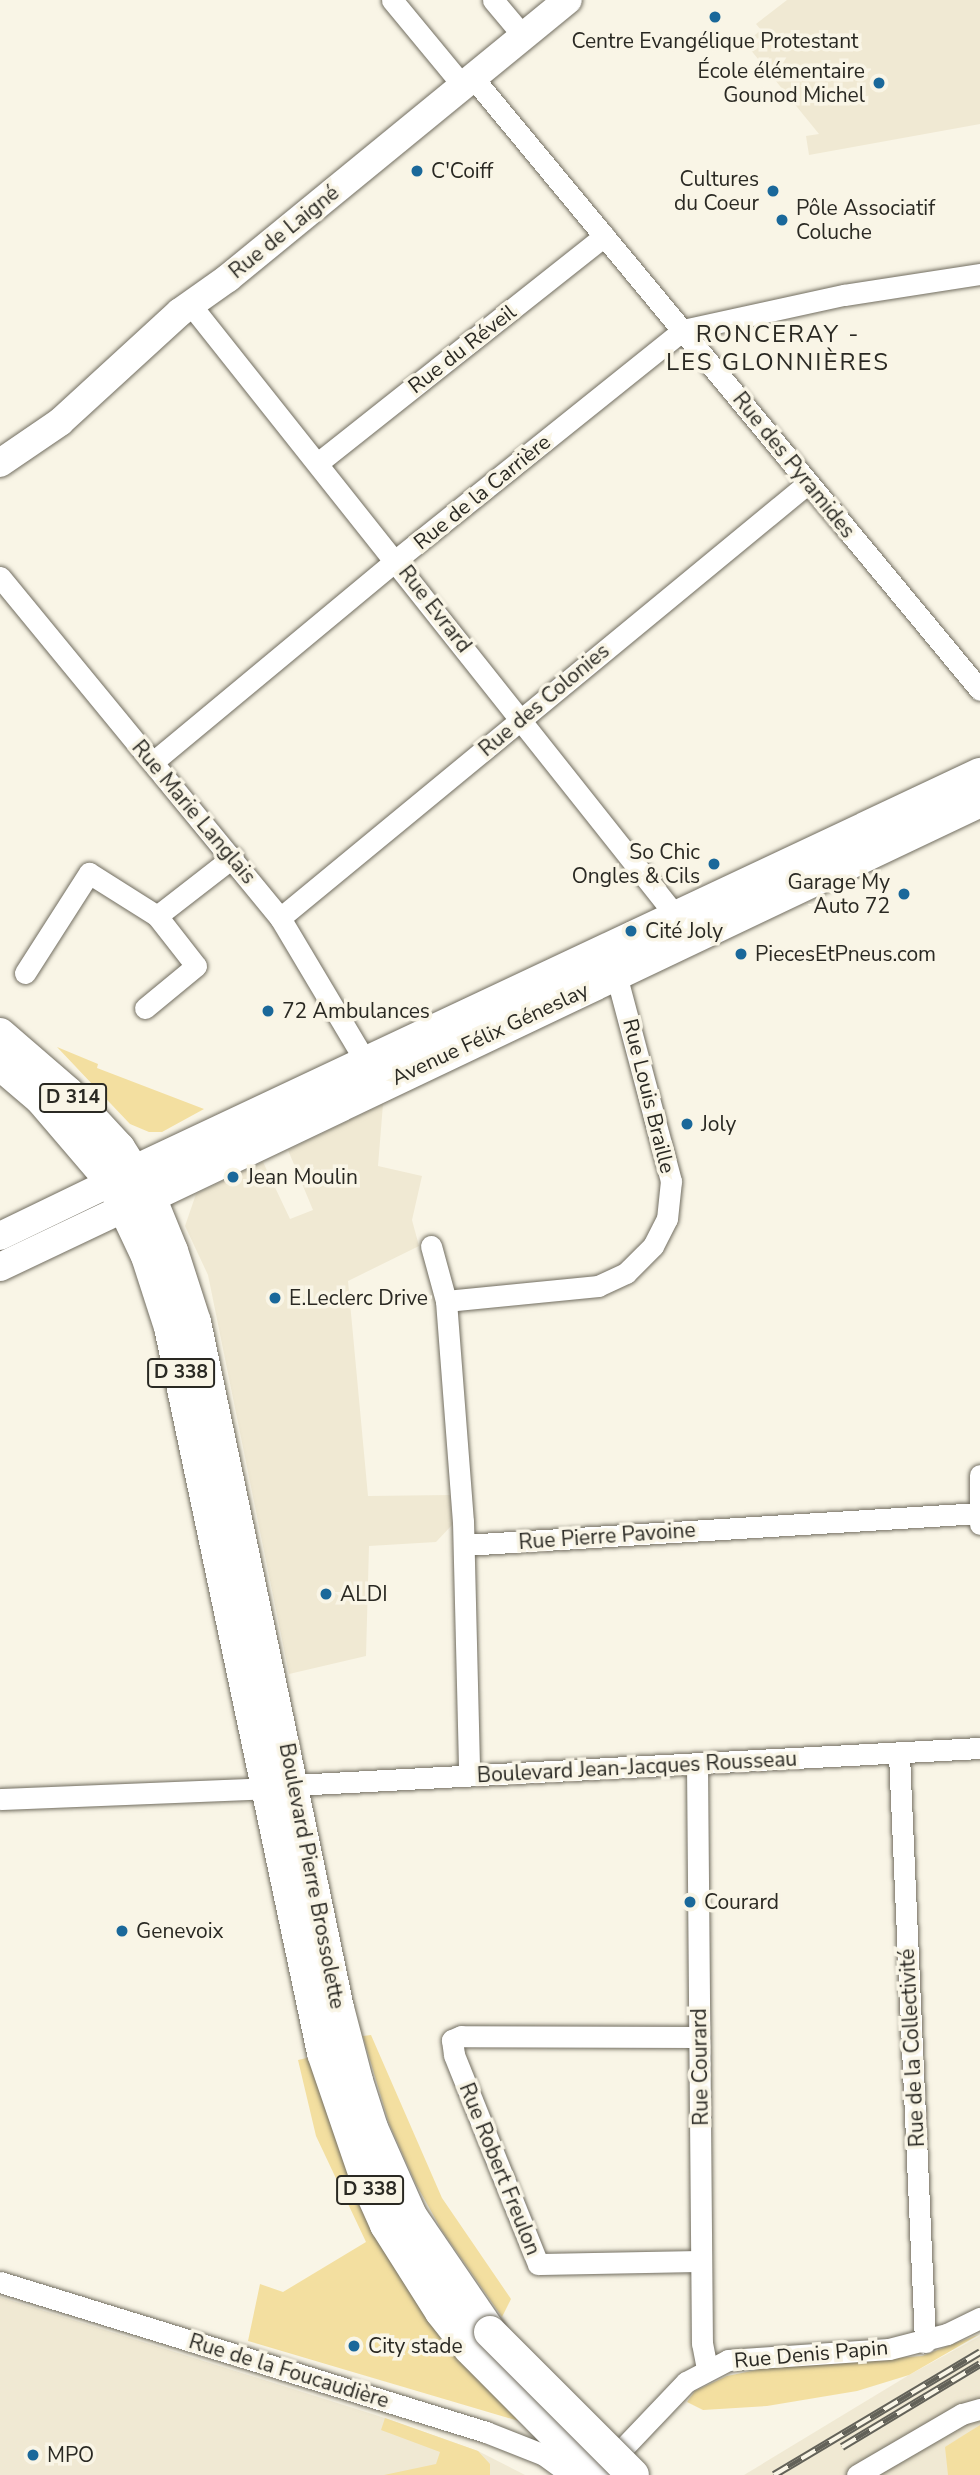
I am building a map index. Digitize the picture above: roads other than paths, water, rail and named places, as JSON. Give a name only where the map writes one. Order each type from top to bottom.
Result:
[{"type":"main road","name":"Avenue Félix Géneslay","points":[[130,1190],[616,975],[684,928],[980,774]]},
{"type":"main road","name":"Avenue Félix Géneslay","points":[[130,1190],[366,1062],[980,801]]},
{"type":"main road","name":"D 314","points":[[0,1034],[68,1093],[130,1190]]},
{"type":"main road","name":"D 314","points":[[0,1064],[41,1100],[130,1190]]},
{"type":"main road","name":"Boulevard Pierre Brossolette","points":[[130,1190],[195,1322],[250,1577],[323,2053],[349,2137],[386,2225],[596,2475]]},
{"type":"main road","name":"Boulevard Pierre Brossolette","points":[[130,1190],[147,1256],[170,1327],[281,1787],[301,1819],[338,2008],[372,2128],[411,2216],[480,2340],[633,2475]]},
{"type":"street","name":"Rue des Pyramides","points":[[392,0],[604,236],[980,690]]},
{"type":"street","points":[[493,0],[524,37]]},
{"type":"street","name":"Rue de Laigné","points":[[3,454],[60,422],[190,304],[469,83],[568,0]]},
{"type":"street","name":"Rue du Réveil","points":[[319,462],[604,236]]},
{"type":"street","points":[[683,330],[844,295],[980,274]]},
{"type":"street","name":"Rue Evrard","points":[[190,304],[319,462],[684,928]]},
{"type":"street","name":"Rue de la Carrière","points":[[153,762],[396,560],[683,330]]},
{"type":"street","name":"Rue des Colonies","points":[[280,918],[807,483]]},
{"type":"street","name":"Rue Marie Langlais","points":[[0,577],[233,856],[280,918],[366,1062]]},
{"type":"street","points":[[157,916],[233,856]]},
{"type":"street","points":[[25,973],[89,873],[157,916],[196,966],[145,1008]]},
{"type":"street","name":"Rue Louis Braille","points":[[446,1301],[598,1286],[626,1273],[653,1246],[667,1219],[671,1181],[616,975]]},
{"type":"street","name":"Avenue Félix Géneslay","points":[[0,1236],[130,1190]]},
{"type":"street","name":"Avenue Félix Géneslay","points":[[0,1267],[130,1190]]},
{"type":"street","points":[[431,1247],[446,1301],[464,1545],[469,1774]]},
{"type":"street","points":[[980,1475],[980,1517]]},
{"type":"street","name":"Rue Pierre Pavoine","points":[[464,1545],[980,1517]]},
{"type":"street","name":"Boulevard Jean-Jacques Rousseau","points":[[0,1799],[899,1755],[980,1748]]},
{"type":"street","name":"Rue de la Collectivité","points":[[899,1755],[925,2342]]},
{"type":"street","name":"Rue Courard","points":[[697,1765],[702,2343],[707,2369]]},
{"type":"street","name":"Rue Robert Freulon","points":[[699,2037],[461,2036],[452,2040],[454,2055],[538,2264],[701,2261]]},
{"type":"street","name":"Rue de la Foucaudière","points":[[0,2282],[486,2432],[535,2451],[572,2475]]},
{"type":"street","name":"Rue Denis Papin","points":[[596,2475],[686,2382],[728,2360],[757,2356],[828,2355],[925,2342],[980,2318]]},
{"type":"street","points":[[857,2475],[962,2414],[980,2409]]},
{"type":"railway","points":[[774,2475],[980,2352]]},
{"type":"railway","points":[[842,2447],[980,2364]]},
{"type":"place","name":"Centre Evangélique Protestant","points":[[715,17]]},
{"type":"place","name":"École élémentaire Gounod Michel","points":[[879,83]]},
{"type":"place","name":"C'Coiff","points":[[417,171]]},
{"type":"place","name":"Cultures du Coeur","points":[[773,191]]},
{"type":"place","name":"Pôle Associatif Coluche","points":[[782,220]]},
{"type":"place","name":"So Chic Ongles & Cils","points":[[714,864]]},
{"type":"place","name":"Garage My Auto 72","points":[[904,894]]},
{"type":"place","name":"Cité Joly","points":[[631,931]]},
{"type":"place","name":"PiecesEtPneus.com","points":[[741,954]]},
{"type":"place","name":"72 Ambulances","points":[[268,1011]]},
{"type":"place","name":"Joly","points":[[687,1124]]},
{"type":"place","name":"Jean Moulin","points":[[233,1177]]},
{"type":"place","name":"E.Leclerc Drive","points":[[275,1298]]},
{"type":"place","name":"ALDI","points":[[326,1594]]},
{"type":"place","name":"Courard","points":[[690,1902]]},
{"type":"place","name":"Genevoix","points":[[122,1931]]},
{"type":"place","name":"City stade","points":[[354,2346]]},
{"type":"place","name":"MPO","points":[[33,2455]]},
{"type":"district","name":"RONCERAY - LES GLONNIÈRES","points":[[778,349]]}]
